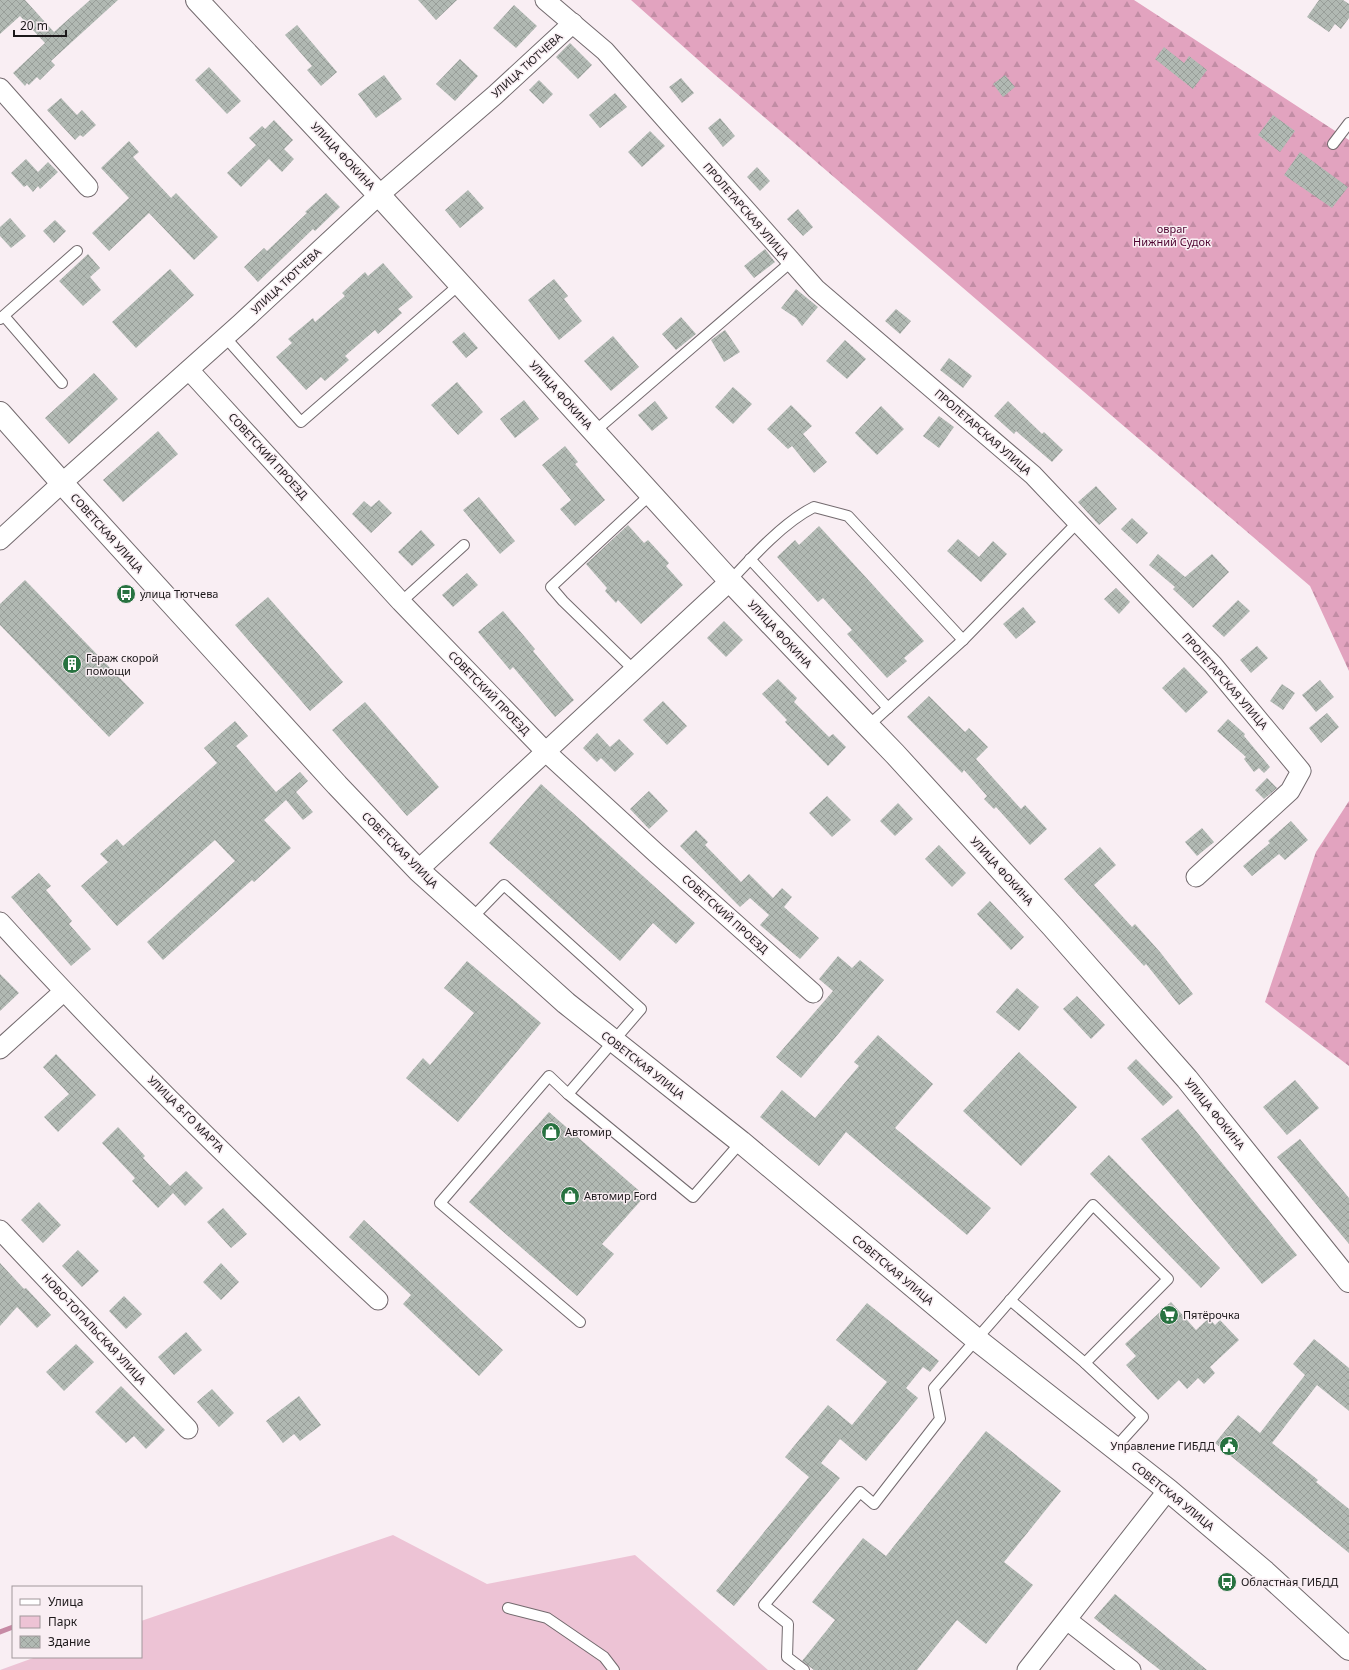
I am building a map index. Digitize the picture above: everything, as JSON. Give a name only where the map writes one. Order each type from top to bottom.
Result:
[{"type":"main road","name":"УЛИЦА ФОКИНА","points":[[197,0],[379,195],[730,581],[895,754],[1036,909],[1187,1079],[1349,1281]]},
{"type":"main road","name":"СОВЕТСКАЯ УЛИЦА","points":[[0,413],[337,785],[418,870],[566,1003],[741,1142],[976,1339],[1168,1490],[1265,1572],[1349,1649]]},
{"type":"street","name":"ПРОЛЕТАРСКАЯ УЛИЦА","points":[[546,0],[611,57],[816,289],[1033,475],[1213,665],[1301,771],[1290,791],[1196,877]]},
{"type":"street","name":"УЛИЦА ТЮТЧЕВА","points":[[0,540],[189,370],[379,195],[495,95],[573,23]]},
{"type":"street","points":[[0,88],[88,187]]},
{"type":"street","name":"СОВЕТСКИЙ ПРОЕЗД","points":[[189,370],[401,602],[546,752],[656,853],[813,993]]},
{"type":"street","points":[[418,870],[730,581]]},
{"type":"street","name":"УЛИЦА 8-ГО МАРТА","points":[[0,922],[64,992],[278,1206],[378,1300]]},
{"type":"street","points":[[0,1049],[64,992]]},
{"type":"street","name":"НОВО-ТОПАЛЬСКАЯ УЛИЦА","points":[[0,1230],[188,1429]]},
{"type":"street","points":[[1027,1670],[1168,1490]]},
{"type":"street","points":[[1067,1620],[1131,1670]]},
{"type":"lane","points":[[1332,144],[1349,123]]},
{"type":"lane","points":[[62,383],[2,317],[78,252]]},
{"type":"lane","points":[[594,432],[791,262]]},
{"type":"lane","points":[[225,337],[301,422],[460,284]]},
{"type":"lane","points":[[634,670],[563,601],[551,587],[651,494]]},
{"type":"lane","points":[[730,581],[750,559],[800,514],[814,507],[848,516],[963,640]]},
{"type":"lane","points":[[868,726],[963,640],[1077,523]]},
{"type":"lane","points":[[401,602],[464,545]]},
{"type":"lane","points":[[750,559],[888,708]]},
{"type":"lane","points":[[472,918],[504,885],[641,1009],[568,1094]]},
{"type":"lane","points":[[580,1322],[440,1202],[549,1076],[568,1094],[693,1196],[741,1142]]},
{"type":"lane","points":[[804,1670],[787,1657],[788,1624],[764,1605],[860,1492],[874,1504],[940,1419],[934,1388],[1093,1205],[1168,1279],[1085,1362]]},
{"type":"lane","points":[[1010,1300],[1085,1362],[1143,1417],[1115,1448]]},
{"type":"lane","points":[[508,1608],[547,1618],[604,1657],[614,1670]]},
{"type":"green space","name":"овраг Нижний Судок","points":[[631,0],[1134,0],[1349,140],[1349,671],[1310,586],[714,74]]},
{"type":"green space","points":[[1349,801],[1349,1066],[1265,1002],[1316,852]]},
{"type":"green space","points":[[393,1535],[487,1584],[635,1555],[768,1670],[0,1670],[33,1658],[142,1658],[142,1621]]},
{"type":"building","points":[[0,0],[25,0],[54,32],[90,0],[118,0],[51,61],[55,65],[40,80],[37,77],[29,85],[27,83],[25,86],[13,73],[45,43],[20,16],[0,34]]},
{"type":"building","points":[[418,0],[457,0],[436,20]]},
{"type":"building","points":[[1319,0],[1343,0],[1349,4],[1349,18],[1341,29],[1335,24],[1329,32],[1307,17]]},
{"type":"building","points":[[514,5],[537,26],[516,48],[493,28]]},
{"type":"building","points":[[297,25],[337,72],[321,86],[307,70],[312,66],[285,35]]},
{"type":"building","points":[[570,43],[592,65],[578,79],[556,57]]},
{"type":"building","points":[[1164,47],[1184,63],[1189,56],[1207,70],[1193,89],[1155,59]]},
{"type":"building","points":[[460,59],[478,76],[455,101],[436,84]]},
{"type":"building","points":[[209,67],[241,101],[227,114],[195,80]]},
{"type":"building","points":[[384,75],[402,99],[376,118],[358,94]]},
{"type":"building","points":[[1005,75],[1015,87],[1003,97],[993,84]]},
{"type":"building","points":[[681,78],[694,93],[682,103],[669,87]]},
{"type":"building","points":[[539,80],[553,94],[543,104],[529,90]]},
{"type":"building","points":[[615,93],[627,107],[600,128],[589,115]]},
{"type":"building","points":[[61,98],[77,115],[82,110],[96,125],[83,137],[80,135],[75,140],[47,110]]},
{"type":"building","points":[[1273,115],[1295,131],[1280,152],[1258,135]]},
{"type":"building","points":[[720,118],[735,136],[723,147],[708,128]]},
{"type":"building","points":[[274,120],[293,140],[284,149],[294,159],[282,172],[269,159],[241,187],[227,173],[256,145],[249,138],[262,126],[265,129]]},
{"type":"building","points":[[650,131],[665,146],[642,167],[628,152]]},
{"type":"building","points":[[129,141],[139,152],[133,157],[171,198],[176,193],[218,237],[194,260],[149,213],[109,251],[92,233],[129,198],[101,168]]},
{"type":"building","points":[[1300,152],[1348,187],[1332,208],[1284,175]]},
{"type":"building","points":[[26,159],[38,172],[48,162],[58,172],[40,189],[38,186],[33,192],[27,185],[24,187],[11,173]]},
{"type":"building","points":[[757,167],[770,181],[760,191],[747,177]]},
{"type":"building","points":[[468,190],[484,208],[460,228],[445,210]]},
{"type":"building","points":[[326,193],[340,207],[315,231],[313,229],[258,282],[244,267],[264,248],[267,251]]},
{"type":"building","points":[[798,209],[813,227],[803,236],[787,219]]},
{"type":"building","points":[[10,218],[26,236],[11,248],[0,236],[0,227]]},
{"type":"building","points":[[55,220],[66,231],[54,243],[43,231]]},
{"type":"building","points":[[765,249],[775,262],[754,278],[744,266]]},
{"type":"building","points":[[88,254],[100,268],[90,277],[101,290],[83,306],[59,281]]},
{"type":"building","points":[[383,263],[413,297],[398,309],[402,313],[378,334],[375,330],[345,356],[349,360],[325,381],[321,377],[306,390],[276,357],[292,343],[288,339],[313,318],[315,322],[345,296],[342,293],[365,272],[368,276]]},
{"type":"building","points":[[170,269],[194,295],[136,348],[112,322]]},
{"type":"building","points":[[554,279],[568,296],[564,299],[582,321],[559,340],[528,300]]},
{"type":"building","points":[[796,289],[818,307],[802,326],[796,318],[781,308]]},
{"type":"building","points":[[896,309],[911,321],[900,334],[885,321]]},
{"type":"building","points":[[681,317],[696,334],[676,350],[662,334]]},
{"type":"building","points":[[725,330],[740,352],[724,362],[711,340]]},
{"type":"building","points":[[464,332],[478,348],[466,358],[452,342]]},
{"type":"building","points":[[613,336],[639,367],[611,391],[584,361]]},
{"type":"building","points":[[845,340],[866,359],[847,379],[826,361]]},
{"type":"building","points":[[949,358],[972,376],[963,388],[940,370]]},
{"type":"building","points":[[94,373],[118,399],[69,444],[45,418]]},
{"type":"building","points":[[457,382],[483,412],[458,435],[431,405]]},
{"type":"building","points":[[733,387],[752,404],[733,424],[715,407]]},
{"type":"building","points":[[524,400],[539,419],[515,438],[500,419]]},
{"type":"building","points":[[655,401],[668,418],[652,431],[638,415]]},
{"type":"building","points":[[1008,401],[1042,434],[1044,432],[1063,450],[1052,462],[1016,431],[1014,434],[994,416]]},
{"type":"building","points":[[791,405],[812,426],[803,434],[827,462],[814,473],[792,446],[788,449],[767,429]]},
{"type":"building","points":[[881,406],[904,429],[877,455],[855,433]]},
{"type":"building","points":[[939,416],[954,427],[939,448],[923,436]]},
{"type":"building","points":[[158,431],[178,454],[123,502],[103,480]]},
{"type":"building","points":[[565,446],[578,462],[575,464],[605,500],[575,526],[560,509],[571,500],[542,465]]},
{"type":"building","points":[[1096,486],[1117,509],[1099,525],[1078,502]]},
{"type":"building","points":[[479,497],[515,541],[500,554],[463,510]]},
{"type":"building","points":[[379,500],[392,513],[371,533],[352,514],[364,501],[371,507]]},
{"type":"building","points":[[1132,518],[1148,533],[1137,544],[1121,529]]},
{"type":"building","points":[[628,525],[644,543],[648,540],[669,563],[666,566],[683,585],[641,624],[618,600],[616,603],[605,591],[607,588],[586,564]]},
{"type":"building","points":[[819,526],[924,641],[904,658],[907,661],[887,678],[847,634],[852,630],[823,598],[818,602],[777,557],[795,540],[799,545]]},
{"type":"building","points":[[421,530],[435,545],[412,566],[398,552]]},
{"type":"building","points":[[958,539],[979,557],[993,541],[1007,554],[981,582],[947,551]]},
{"type":"building","points":[[1158,554],[1185,577],[1212,554],[1229,572],[1193,608],[1173,589],[1175,587],[1149,565]]},
{"type":"building","points":[[467,573],[478,585],[453,607],[442,595]]},
{"type":"building","name":"Гараж скорой помощи","points":[[25,580],[144,703],[109,737],[0,625],[0,604]]},
{"type":"building","points":[[1116,588],[1130,602],[1119,614],[1104,599]]},
{"type":"building","points":[[268,597],[343,682],[310,711],[235,625]]},
{"type":"building","points":[[1238,600],[1250,611],[1224,637],[1212,626]]},
{"type":"building","points":[[1023,607],[1036,622],[1016,639],[1003,624]]},
{"type":"building","points":[[503,611],[535,649],[533,651],[574,700],[555,717],[513,667],[510,670],[478,632]]},
{"type":"building","points":[[724,621],[743,640],[726,657],[707,638]]},
{"type":"building","points":[[1257,646],[1268,658],[1251,673],[1240,660]]},
{"type":"building","points":[[1184,667],[1208,692],[1186,713],[1162,688]]},
{"type":"building","points":[[778,679],[797,698],[794,702],[829,737],[833,734],[846,747],[828,766],[785,722],[787,720],[762,694]]},
{"type":"building","points":[[1320,680],[1334,697],[1316,712],[1302,695]]},
{"type":"building","points":[[1282,684],[1295,693],[1283,710],[1270,701]]},
{"type":"building","points":[[929,696],[965,732],[969,728],[988,747],[976,759],[1021,809],[1025,805],[1047,829],[1030,845],[996,807],[994,809],[984,799],[987,796],[964,770],[962,773],[907,717]]},
{"type":"building","points":[[663,701],[687,726],[667,745],[643,720]]},
{"type":"building","points":[[365,702],[439,787],[407,816],[332,730]]},
{"type":"building","points":[[1327,713],[1339,727],[1321,743],[1309,728]]},
{"type":"building","points":[[1228,719],[1245,734],[1244,736],[1270,767],[1264,773],[1259,768],[1254,772],[1244,759],[1246,757],[1217,731]]},
{"type":"building","points":[[235,721],[248,736],[236,746],[276,792],[300,772],[308,781],[296,792],[313,812],[303,820],[286,800],[264,820],[291,848],[254,882],[252,880],[163,960],[147,942],[235,861],[215,840],[117,926],[81,886],[108,862],[100,854],[117,839],[123,846],[217,763],[204,748]]},
{"type":"building","points":[[597,733],[610,747],[619,739],[634,754],[615,772],[601,758],[597,762],[583,748]]},
{"type":"building","points":[[1267,778],[1277,788],[1264,799],[1255,790]]},
{"type":"building","points":[[541,784],[695,923],[676,944],[653,923],[620,961],[489,843]]},
{"type":"building","points":[[649,791],[668,811],[649,829],[630,809]]},
{"type":"building","points":[[827,796],[851,820],[832,837],[809,813]]},
{"type":"building","points":[[898,803],[913,819],[895,836],[880,821]]},
{"type":"building","points":[[1291,821],[1308,840],[1285,860],[1279,854],[1252,876],[1243,866],[1270,843],[1268,841]]},
{"type":"building","points":[[1202,828],[1214,842],[1197,856],[1185,842]]},
{"type":"building","points":[[696,830],[708,842],[705,845],[741,882],[749,874],[773,898],[782,888],[792,897],[784,907],[819,938],[800,959],[760,925],[769,915],[750,898],[740,907],[680,846]]},
{"type":"building","points":[[939,845],[966,873],[952,887],[925,859]]},
{"type":"building","points":[[1100,847],[1116,865],[1094,885],[1132,927],[1135,924],[1160,952],[1193,994],[1179,1005],[1146,964],[1144,966],[1064,879]]},
{"type":"building","points":[[39,873],[51,886],[46,890],[72,921],[69,924],[91,949],[71,966],[11,897]]},
{"type":"building","points":[[990,901],[1024,937],[1011,950],[977,914]]},
{"type":"building","points":[[838,956],[852,968],[860,960],[884,980],[801,1078],[776,1057],[833,991],[819,979]]},
{"type":"building","points":[[467,961],[541,1023],[458,1122],[406,1078],[423,1058],[430,1065],[474,1013],[444,988]]},
{"type":"building","points":[[0,974],[19,993],[0,1011]]},
{"type":"building","points":[[1017,988],[1039,1007],[1019,1031],[996,1012]]},
{"type":"building","points":[[1077,996],[1105,1025],[1091,1039],[1063,1009]]},
{"type":"building","points":[[878,1035],[933,1084],[895,1128],[991,1208],[967,1235],[846,1132],[819,1166],[760,1117],[782,1090],[815,1118],[859,1066],[854,1062]]},
{"type":"building","points":[[1019,1052],[1077,1107],[1021,1166],[963,1111]]},
{"type":"building","points":[[56,1054],[96,1095],[58,1132],[44,1117],[69,1094],[43,1067]]},
{"type":"building","points":[[1136,1059],[1173,1097],[1163,1106],[1127,1068]]},
{"type":"building","points":[[1295,1080],[1319,1108],[1287,1135],[1263,1107]]},
{"type":"building","points":[[1178,1109],[1297,1255],[1262,1284],[1141,1139]]},
{"type":"building","points":[[549,1112],[645,1196],[602,1244],[614,1254],[577,1296],[469,1202]]},
{"type":"building","points":[[118,1127],[145,1156],[143,1158],[170,1186],[186,1171],[203,1188],[185,1206],[173,1193],[158,1208],[132,1181],[135,1178],[102,1143]]},
{"type":"building","points":[[1300,1139],[1349,1198],[1349,1244],[1277,1157]]},
{"type":"building","points":[[1109,1155],[1220,1268],[1201,1288],[1090,1174]]},
{"type":"building","points":[[39,1202],[61,1225],[43,1243],[21,1220]]},
{"type":"building","points":[[223,1208],[247,1234],[231,1248],[207,1222]]},
{"type":"building","points":[[364,1220],[503,1350],[479,1376],[403,1304],[411,1295],[349,1237]]},
{"type":"building","points":[[78,1250],[99,1271],[82,1287],[62,1266]]},
{"type":"building","points":[[0,1263],[51,1315],[37,1328],[17,1307],[0,1326]]},
{"type":"building","points":[[221,1263],[239,1282],[221,1300],[203,1282]]},
{"type":"building","points":[[124,1296],[142,1314],[126,1329],[109,1311]]},
{"type":"building","points":[[1171,1302],[1196,1330],[1209,1318],[1215,1325],[1220,1320],[1239,1340],[1210,1367],[1215,1373],[1204,1384],[1198,1378],[1187,1389],[1179,1380],[1158,1400],[1126,1365],[1136,1356],[1125,1344]]},
{"type":"building","points":[[867,1303],[939,1361],[930,1372],[923,1367],[906,1388],[918,1398],[866,1461],[840,1439],[821,1463],[840,1478],[734,1606],[716,1591],[809,1477],[785,1457],[828,1405],[852,1425],[887,1382],[836,1340]]},
{"type":"building","points":[[186,1332],[202,1350],[174,1375],[158,1357]]},
{"type":"building","points":[[1314,1339],[1349,1368],[1349,1411],[1317,1385],[1272,1443],[1318,1480],[1316,1482],[1349,1509],[1349,1553],[1215,1443],[1238,1415],[1260,1433],[1305,1375],[1293,1364]]},
{"type":"building","points":[[76,1344],[94,1362],[64,1391],[46,1372]]},
{"type":"building","points":[[121,1386],[165,1430],[146,1449],[134,1436],[126,1443],[95,1412]]},
{"type":"building","points":[[212,1389],[234,1413],[219,1427],[197,1402]]},
{"type":"building","points":[[299,1396],[321,1425],[300,1441],[294,1434],[283,1443],[266,1421]]},
{"type":"building","points":[[986,1431],[1061,1491],[1004,1562],[1033,1585],[986,1644],[957,1620],[917,1670],[814,1670],[802,1661],[835,1620],[812,1602],[863,1538],[886,1556]]},
{"type":"building","points":[[1115,1594],[1207,1670],[1160,1670],[1094,1618]]},
{"type":"waterway","points":[[0,1632],[12,1627]]},
{"type":"place","name":"улица Тютчева","points":[[126,594]]},
{"type":"place","name":"Гараж скорой помощи","points":[[72,664]]},
{"type":"place","name":"Автомир","points":[[551,1132]]},
{"type":"place","name":"Автомир Ford","points":[[570,1196]]},
{"type":"place","name":"Пятёрочка","points":[[1169,1315]]},
{"type":"place","name":"Управление ГИБДД","points":[[1229,1446]]},
{"type":"place","name":"Областная ГИБДД","points":[[1227,1582]]}]
